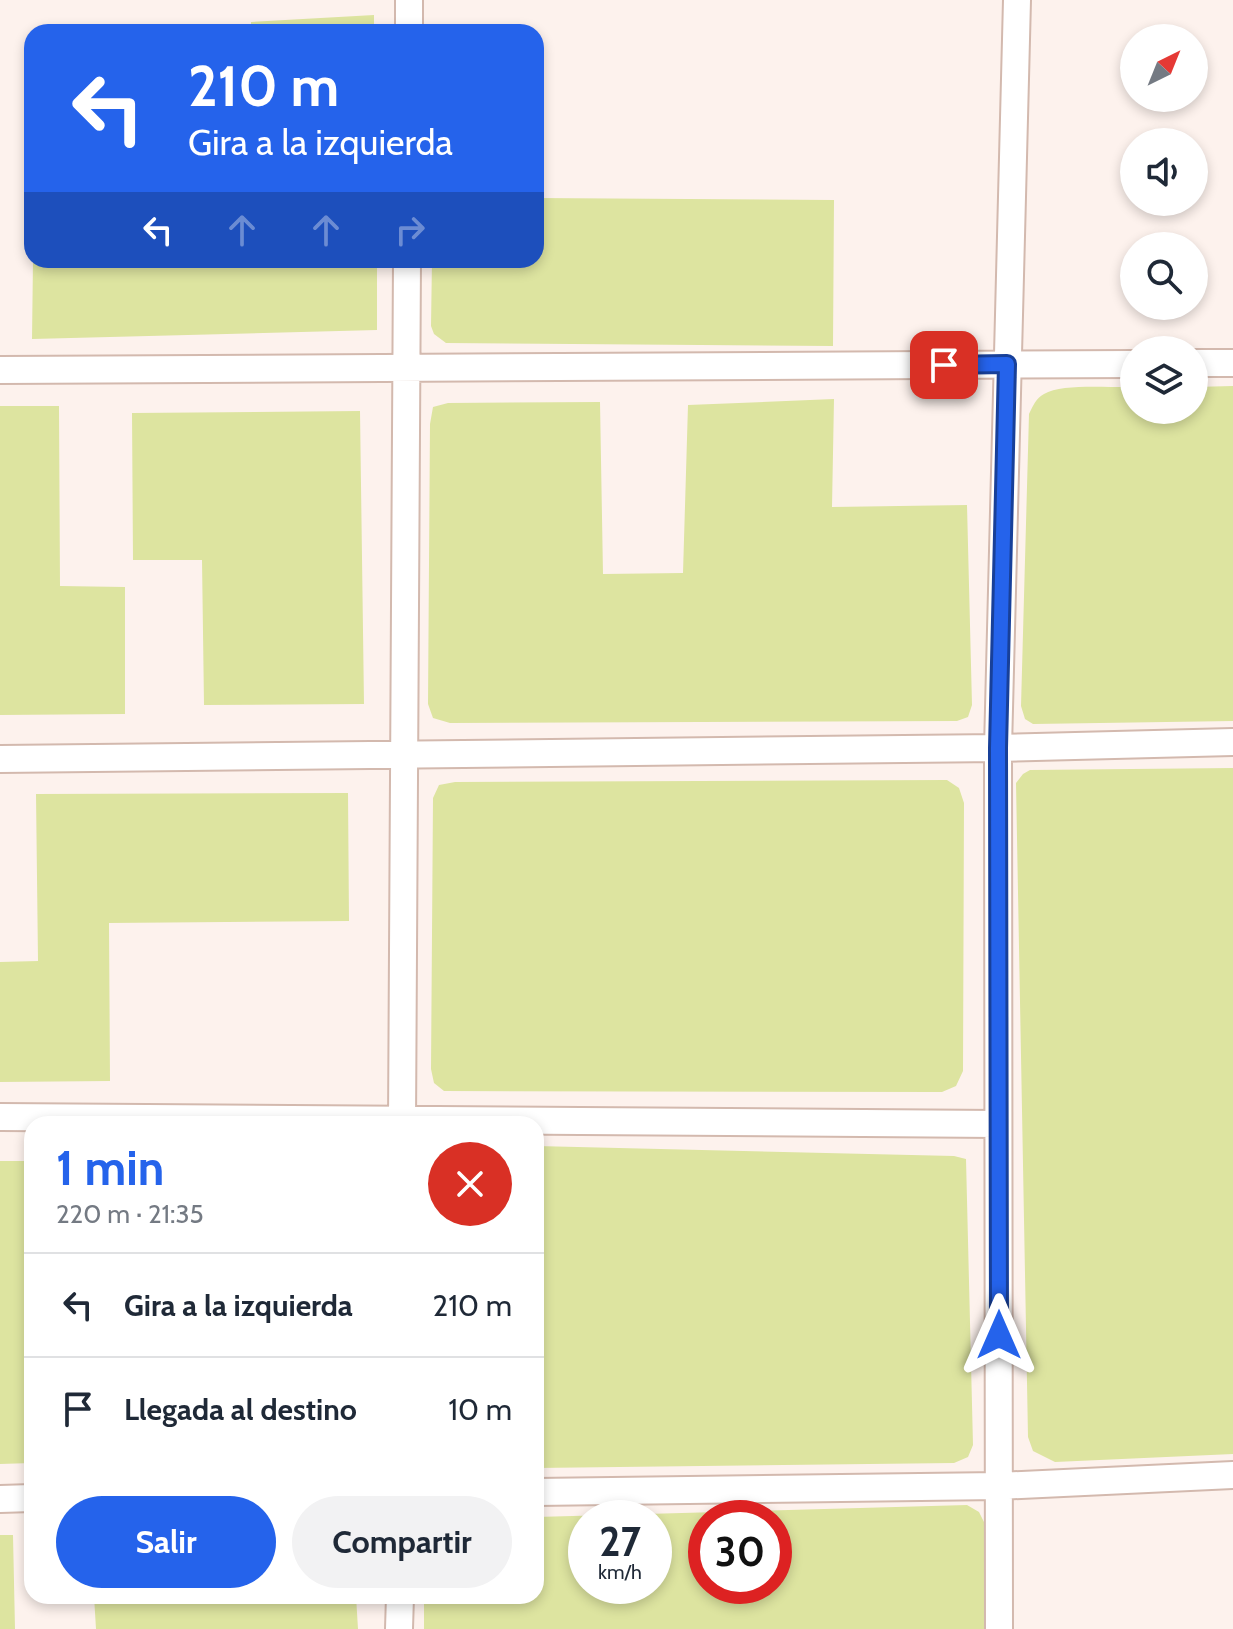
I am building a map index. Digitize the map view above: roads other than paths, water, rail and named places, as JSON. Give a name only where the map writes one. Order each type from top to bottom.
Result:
[{"type":"street","points":[[409,0],[409,24]]},
{"type":"street","points":[[999,1629],[998,748],[1017,0]]},
{"type":"street","points":[[402,1116],[407,268]]},
{"type":"street","points":[[1208,363],[1233,363]]},
{"type":"street","points":[[0,370],[1120,364]]},
{"type":"street","points":[[0,759],[998,748],[1233,742]]},
{"type":"street","points":[[0,1117],[24,1117]]},
{"type":"street","points":[[544,1122],[998,1124]]},
{"type":"street","points":[[544,1492],[999,1486],[1233,1475]]},
{"type":"street","points":[[0,1499],[24,1498]]},
{"type":"street","points":[[399,1629],[400,1604]]}]
